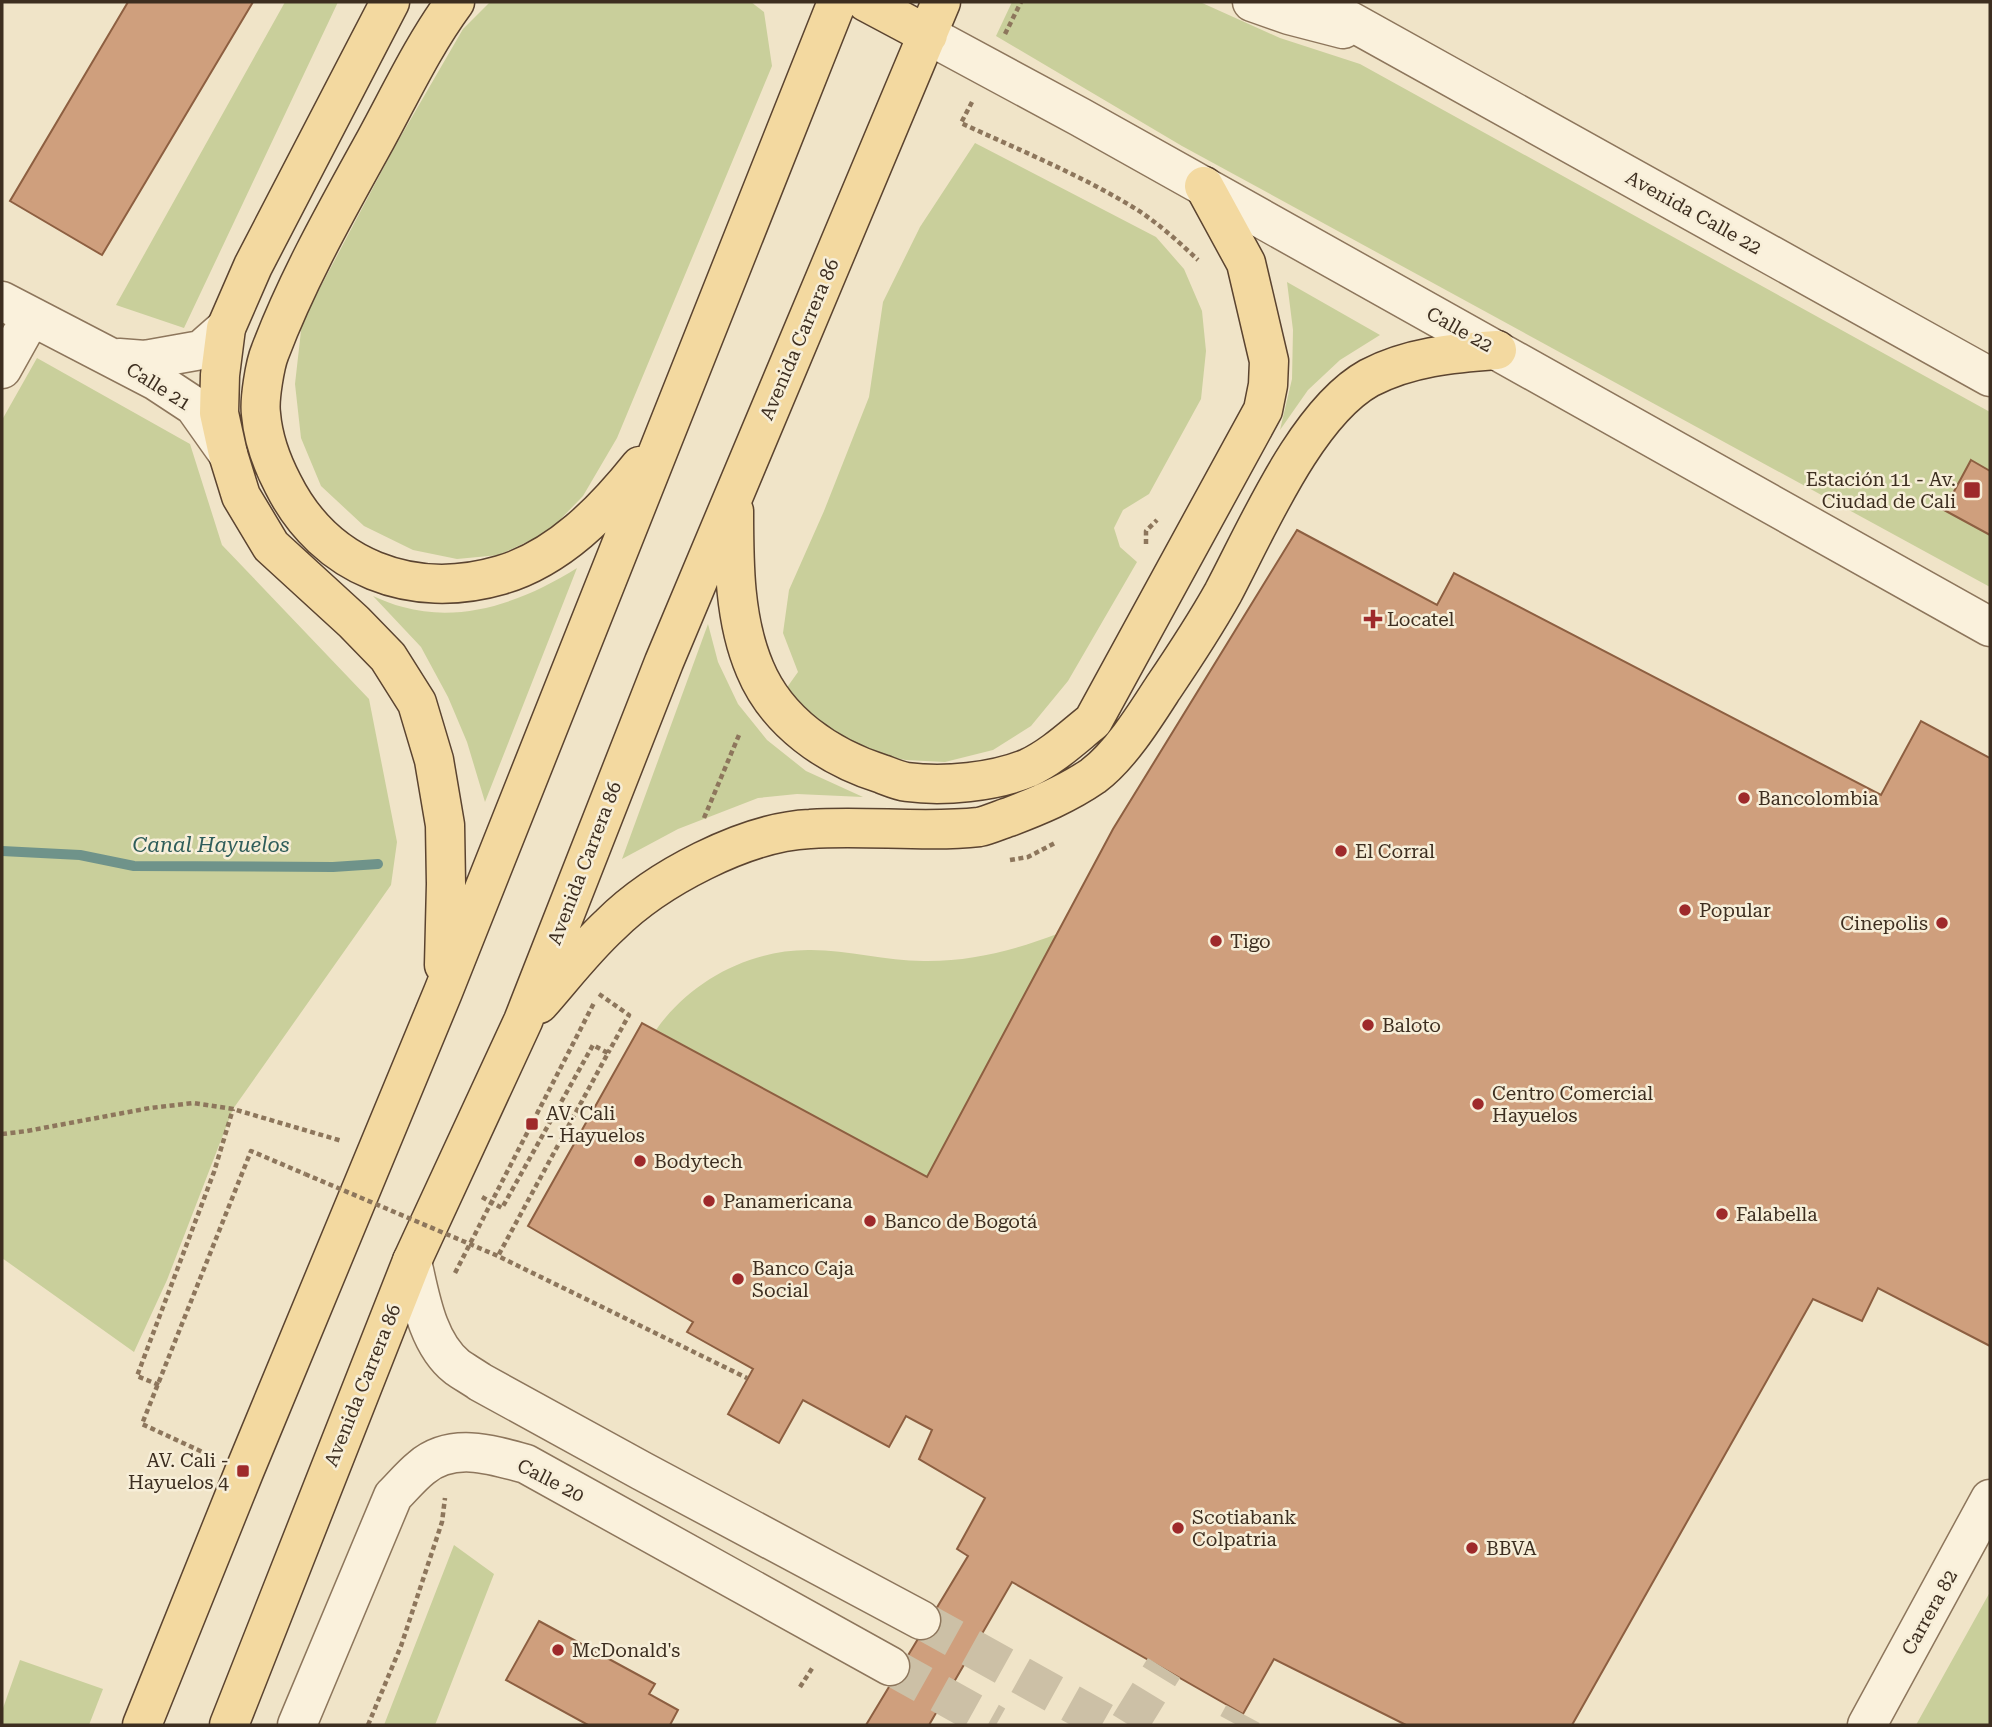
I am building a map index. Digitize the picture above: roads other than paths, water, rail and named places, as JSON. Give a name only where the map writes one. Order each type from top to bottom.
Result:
[{"type":"main road","points":[[390,2],[253,266],[226,328],[220,375],[219,413],[241,496],[271,546],[388,657],[417,703],[434,760],[444,825],[446,884],[443,992]]},
{"type":"main road","points":[[455,2],[320,240],[269,354],[260,413],[271,462],[293,503],[311,528],[335,549],[365,568],[414,582],[457,583],[502,575],[545,556],[601,511],[662,439]]},
{"type":"main road","points":[[142,1725],[443,992],[837,2]]},
{"type":"main road","points":[[866,2],[935,18]]},
{"type":"main road","name":"Avenida Carrera 86","points":[[229,1725],[412,1261],[523,1021],[664,662],[935,18]]},
{"type":"main road","points":[[733,495],[734,560],[741,618],[754,668],[768,695],[792,723],[817,744],[859,767],[906,782],[974,782],[1028,768],[1063,746],[1093,721],[1262,410],[1268,385],[1269,361],[1246,263],[1204,186]]},
{"type":"main road","points":[[523,1021],[610,924],[652,889],[749,841],[808,828],[913,830],[982,826],[1046,804],[1095,775],[1134,732],[1181,663],[1312,431],[1340,398],[1369,378],[1399,366],[1453,353],[1497,350]]},
{"type":"street","name":"Avenida Calle 22","points":[[1252,2],[1289,15],[1360,33],[1398,47]]},
{"type":"street","name":"Avenida Calle 22","points":[[1316,2],[1990,377]]},
{"type":"street","name":"Calle 22","points":[[935,18],[1204,186],[1990,626]]},
{"type":"street","name":"Calle 21","points":[[16,309],[156,381],[194,406],[228,454]]},
{"type":"street","points":[[2,369],[16,309]]},
{"type":"street","name":"Calle 21","points":[[110,357],[145,360],[201,350],[226,328]]},
{"type":"street","points":[[412,1261],[422,1304],[433,1333],[455,1366],[631,1465],[921,1620]]},
{"type":"street","name":"Calle 20","points":[[297,1725],[393,1496],[422,1467],[449,1453],[487,1453],[526,1464],[890,1666]]},
{"type":"street","name":"Carrera 82","points":[[1867,1725],[1990,1499]]},
{"type":"waterway","name":"Canal Hayuelos","points":[[2,851],[80,855],[134,866],[333,867],[378,864]]},
{"type":"tunnel","points":[[921,1620],[1110,1725]]},
{"type":"tunnel","points":[[890,1666],[996,1725]]},
{"type":"tunnel","points":[[1129,1725],[1164,1668]]},
{"type":"tunnel","points":[[1237,1725],[1243,1714]]},
{"type":"place","name":"Estación 11 - Av. Ciudad de Cali","points":[[1972,490]]},
{"type":"place","name":"Locatel","points":[[1373,619]]},
{"type":"place","name":"Bancolombia","points":[[1744,798]]},
{"type":"place","name":"El Corral","points":[[1341,851]]},
{"type":"place","name":"Popular","points":[[1685,910]]},
{"type":"place","name":"Cinepolis","points":[[1942,923]]},
{"type":"place","name":"Tigo","points":[[1216,941]]},
{"type":"place","name":"Baloto","points":[[1368,1025]]},
{"type":"place","name":"Centro Comercial Hayuelos","points":[[1478,1104]]},
{"type":"place","name":"AV. Cali - Hayuelos","points":[[532,1124]]},
{"type":"place","name":"Bodytech","points":[[640,1161]]},
{"type":"place","name":"Panamericana","points":[[709,1201]]},
{"type":"place","name":"Falabella","points":[[1722,1214]]},
{"type":"place","name":"Banco de Bogotá","points":[[870,1221]]},
{"type":"place","name":"Banco Caja Social","points":[[738,1279]]},
{"type":"place","name":"AV. Cali - Hayuelos 4","points":[[243,1471]]},
{"type":"place","name":"Scotiabank Colpatria","points":[[1178,1528]]},
{"type":"place","name":"BBVA","points":[[1472,1548]]},
{"type":"place","name":"McDonald's","points":[[558,1650]]}]
